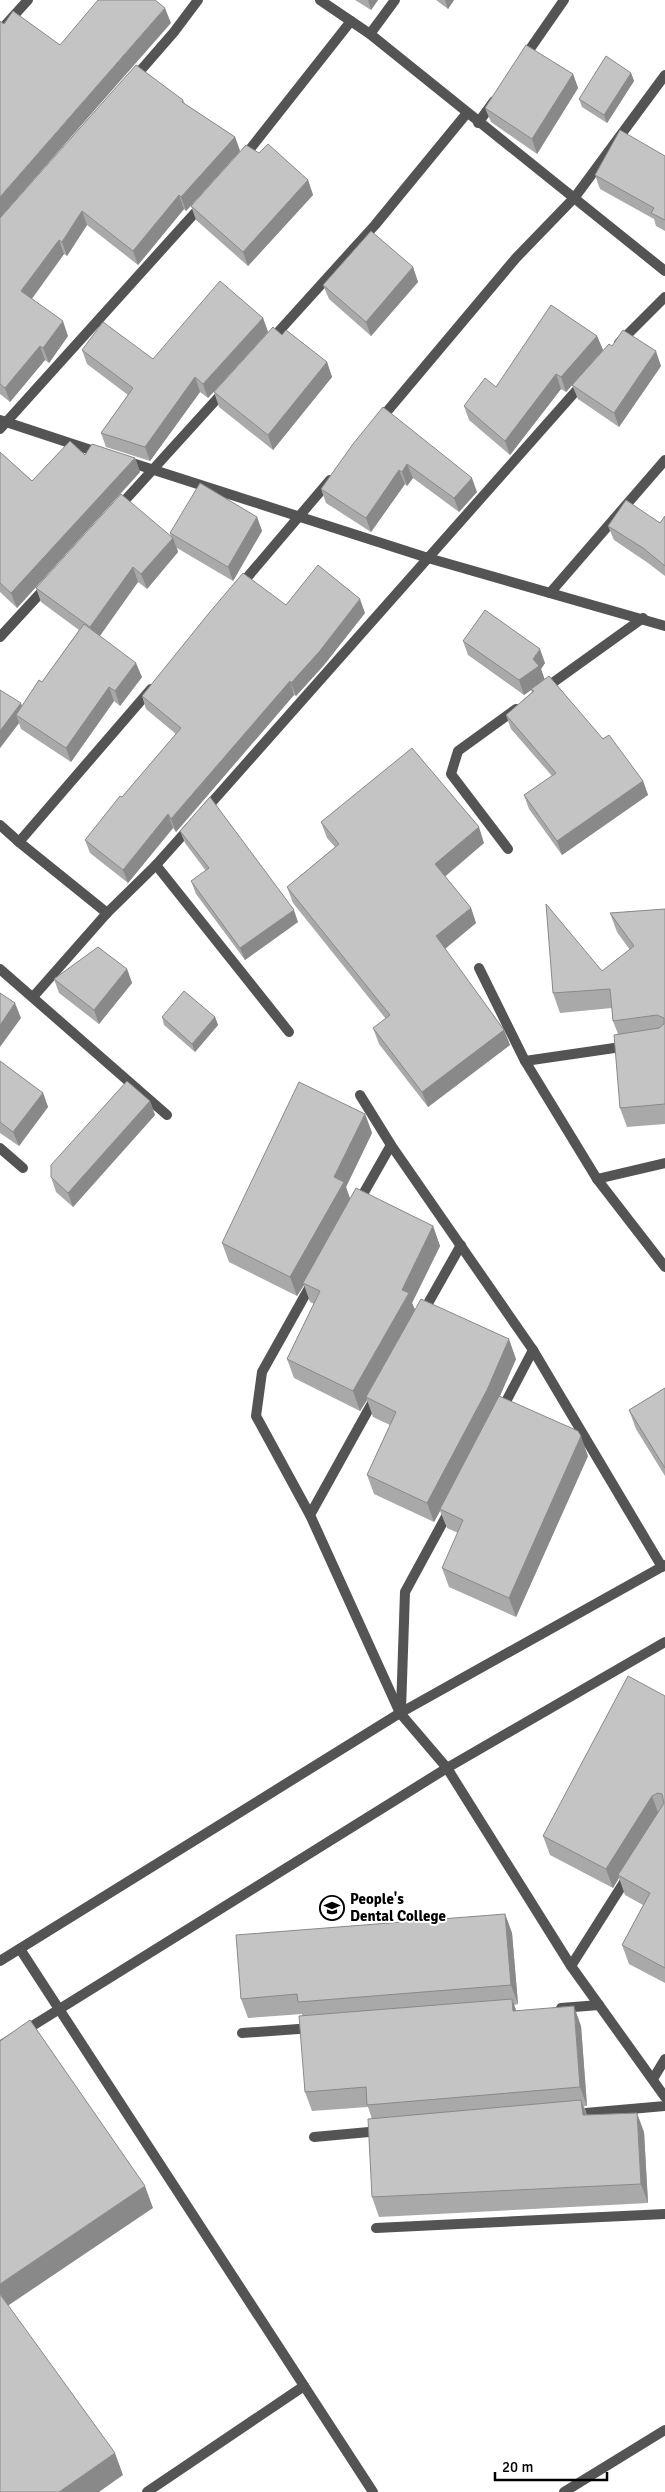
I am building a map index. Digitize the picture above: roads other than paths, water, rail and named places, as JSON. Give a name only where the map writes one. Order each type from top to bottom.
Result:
[{"type":"street","points":[[0,31],[28,0]]},
{"type":"street","points":[[129,83],[174,32],[198,0]]},
{"type":"street","points":[[320,0],[370,34],[478,123],[575,197],[665,271]]},
{"type":"street","points":[[370,34],[395,0]]},
{"type":"street","points":[[518,66],[564,0]]},
{"type":"street","points":[[236,166],[261,138],[352,21]]},
{"type":"street","points":[[369,433],[516,258],[575,197],[665,75]]},
{"type":"street","points":[[478,123],[501,90]]},
{"type":"street","points":[[264,348],[375,225],[467,113]]},
{"type":"street","points":[[211,194],[2,423],[112,456],[428,558],[643,618],[665,626]]},
{"type":"street","points":[[613,349],[665,297]]},
{"type":"street","points":[[33,997],[107,913],[156,865],[588,378]]},
{"type":"street","points":[[107,520],[231,384]]},
{"type":"street","points":[[550,593],[665,460]]},
{"type":"street","points":[[234,592],[338,471]]},
{"type":"street","points":[[0,637],[55,577]]},
{"type":"street","points":[[538,693],[643,618]]},
{"type":"street","points":[[19,842],[156,683]]},
{"type":"street","points":[[508,849],[451,774],[458,751],[522,705]]},
{"type":"street","points":[[0,825],[107,913]]},
{"type":"street","points":[[156,865],[290,1032]]},
{"type":"street","points":[[480,968],[525,1060],[597,1179],[665,1267]]},
{"type":"street","points":[[0,969],[166,1115]]},
{"type":"street","points":[[525,1060],[637,1045]]},
{"type":"street","points":[[0,1961],[400,1713],[664,1566],[533,1350],[391,1145],[360,1095]]},
{"type":"street","points":[[353,1212],[391,1145]]},
{"type":"street","points":[[0,1148],[24,1168]]},
{"type":"street","points":[[597,1179],[665,1164]]},
{"type":"street","points":[[417,1323],[461,1245]]},
{"type":"street","points":[[319,1271],[262,1372],[256,1416],[310,1515],[400,1713],[448,1768],[571,1966],[665,2097]]},
{"type":"street","points":[[498,1417],[533,1350]]},
{"type":"street","points":[[310,1515],[383,1384]]},
{"type":"street","points":[[400,1713],[405,1592],[454,1502]]},
{"type":"street","points":[[0,2046],[58,2008],[448,1768],[665,1642]]},
{"type":"street","points":[[571,1966],[634,1868]]},
{"type":"street","points":[[20,1949],[373,2492]]},
{"type":"street","points":[[550,2009],[599,2005]]},
{"type":"street","points":[[242,2033],[321,2027]]},
{"type":"street","points":[[652,2079],[665,2059]]},
{"type":"street","points":[[568,2115],[665,2106]]},
{"type":"street","points":[[314,2137],[392,2130]]},
{"type":"street","points":[[376,2228],[665,2214]]},
{"type":"street","points":[[146,2492],[304,2386]]},
{"type":"street","points":[[564,2492],[665,2430]]},
{"type":"place","name":"People's Dental College","points":[[332,1908]]}]
